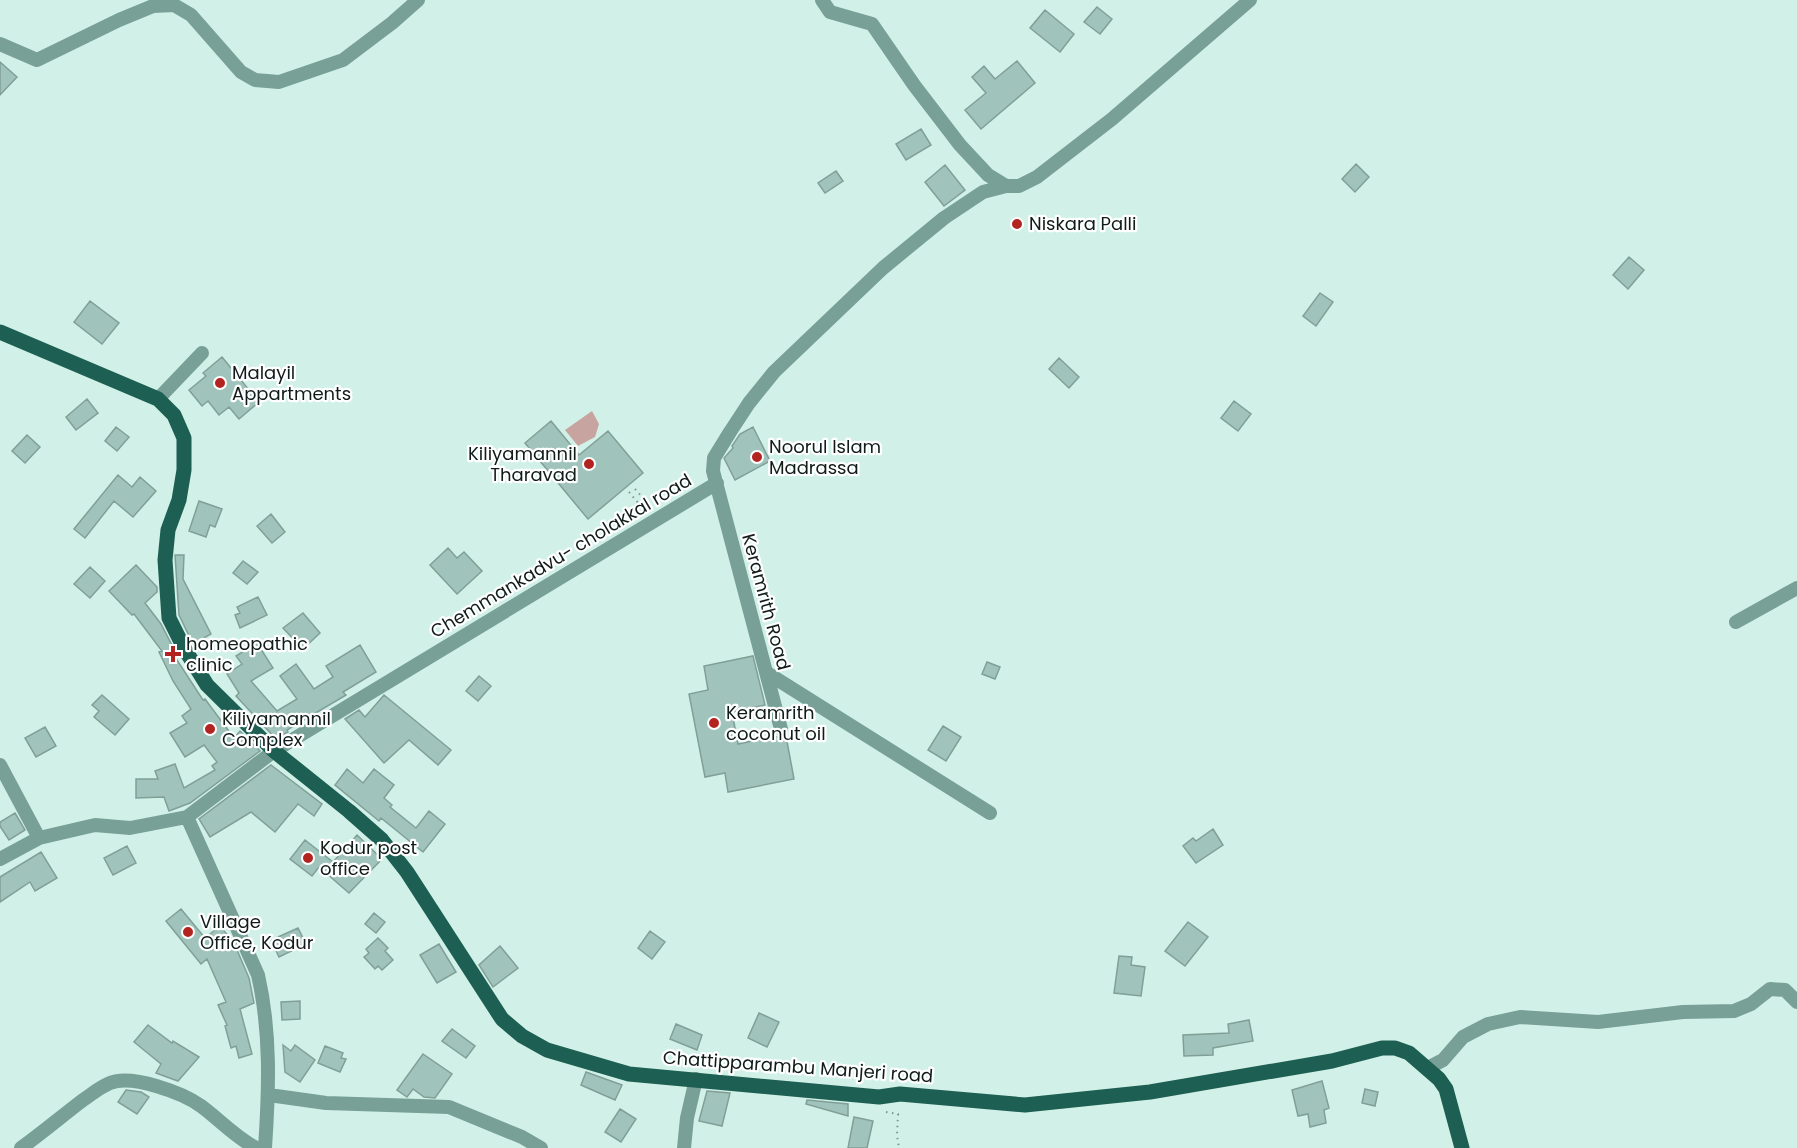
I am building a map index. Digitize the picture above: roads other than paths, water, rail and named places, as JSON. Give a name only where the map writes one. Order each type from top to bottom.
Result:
[{"type":"main road","name":"Chattipparambu Manjeri road","points":[[0,333],[158,399],[174,415],[184,438],[183,480],[179,500],[168,530],[165,560],[169,618],[184,648],[207,685],[274,751],[382,840],[407,872],[502,1019],[522,1036],[547,1050],[629,1074],[874,1096],[900,1094],[1025,1105],[1169,1089],[1332,1061],[1382,1048],[1395,1048],[1409,1053],[1428,1068],[1446,1089],[1462,1148]]},
{"type":"street","points":[[0,44],[37,60],[153,6],[174,5],[191,15],[241,72],[255,80],[279,82],[343,60],[418,0]]},
{"type":"street","points":[[822,0],[830,12],[872,24],[914,85],[960,144],[988,175],[1006,186]]},
{"type":"street","name":"Chemmankadvu- cholakkal road","points":[[187,817],[274,751],[717,483],[713,471],[714,458],[749,403],[774,372],[884,268],[944,219],[983,192],[1006,186],[1019,186],[1037,177],[1112,119],[1250,0]]},
{"type":"street","points":[[158,399],[202,352]]},
{"type":"street","name":"Keramrith Road","points":[[717,483],[782,729]]},
{"type":"street","points":[[1736,622],[1797,588]]},
{"type":"street","points":[[767,673],[990,813]]},
{"type":"street","points":[[0,765],[39,838]]},
{"type":"street","points":[[0,859],[39,838],[95,825],[130,828],[187,817],[258,975],[267,1029],[269,1095],[265,1148]]},
{"type":"street","points":[[1428,1068],[1443,1060],[1463,1037],[1488,1024],[1520,1017],[1598,1022],[1683,1012],[1734,1011],[1751,1004],[1770,989],[1785,990],[1797,1002]]},
{"type":"street","points":[[684,1148],[687,1118],[696,1079]]},
{"type":"street","points":[[21,1148],[95,1092],[112,1082],[125,1081],[165,1087],[185,1095],[202,1106],[243,1141],[256,1148]]},
{"type":"street","points":[[269,1095],[326,1103],[449,1107],[522,1137],[541,1148]]},
{"type":"place","name":"Niskara Palli","points":[[1017,224]]},
{"type":"place","name":"Malayil Appartments","points":[[220,383]]},
{"type":"place","name":"Noorul Islam Madrassa","points":[[757,457]]},
{"type":"place","name":"Kiliyamannil Tharavad","points":[[589,464]]},
{"type":"place","name":"homeopathic clinic","points":[[173,654]]},
{"type":"place","name":"Keramrith coconut oil","points":[[714,723]]},
{"type":"place","name":"Kiliyamannil Complex","points":[[210,729]]},
{"type":"place","name":"Kodur post office","points":[[308,858]]},
{"type":"place","name":"Village Office, Kodur","points":[[188,932]]}]
